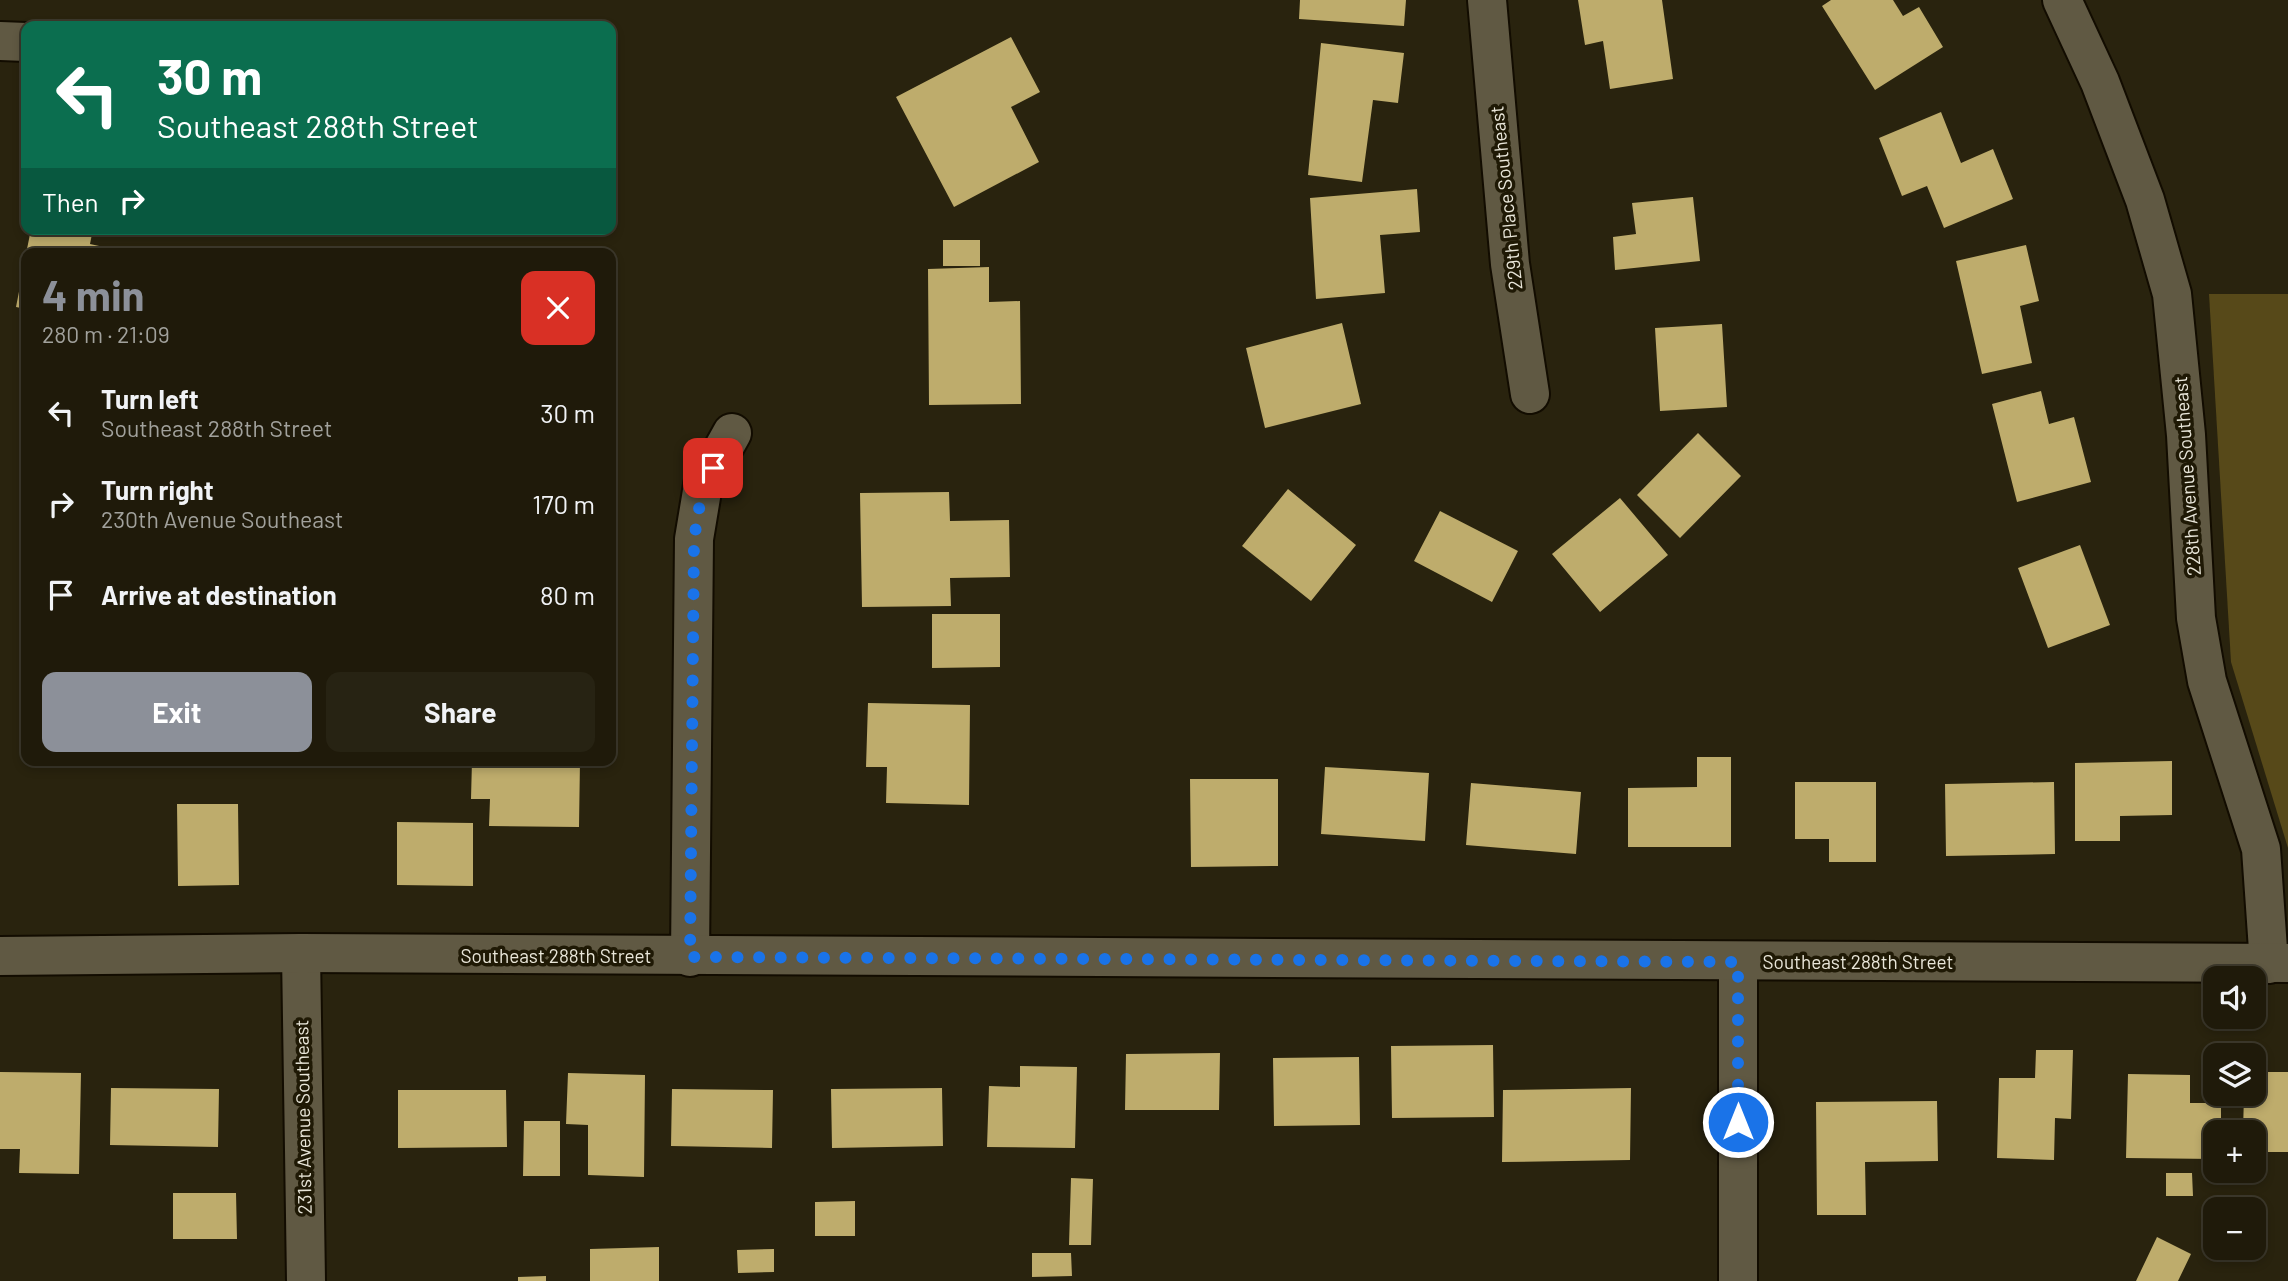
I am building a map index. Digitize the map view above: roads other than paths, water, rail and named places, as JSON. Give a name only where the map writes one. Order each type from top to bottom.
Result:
[{"type":"street","name":"229th Place Southeast","points":[[1487,0],[1510,264],[1530,394]]},
{"type":"street","name":"228th Avenue Southeast","points":[[2062,0],[2100,82],[2145,200],[2172,294],[2186,435],[2196,618],[2207,681],[2261,849],[2278,963]]},
{"type":"street","points":[[0,41],[21,42]]},
{"type":"street","points":[[690,957],[694,539],[703,485],[732,432]]},
{"type":"street","name":"Southeast 288th Street","points":[[0,957],[301,953],[2278,963]]},
{"type":"street","name":"231st Avenue Southeast","points":[[301,953],[306,1281]]},
{"type":"street","points":[[1738,962],[1738,1281]]}]
